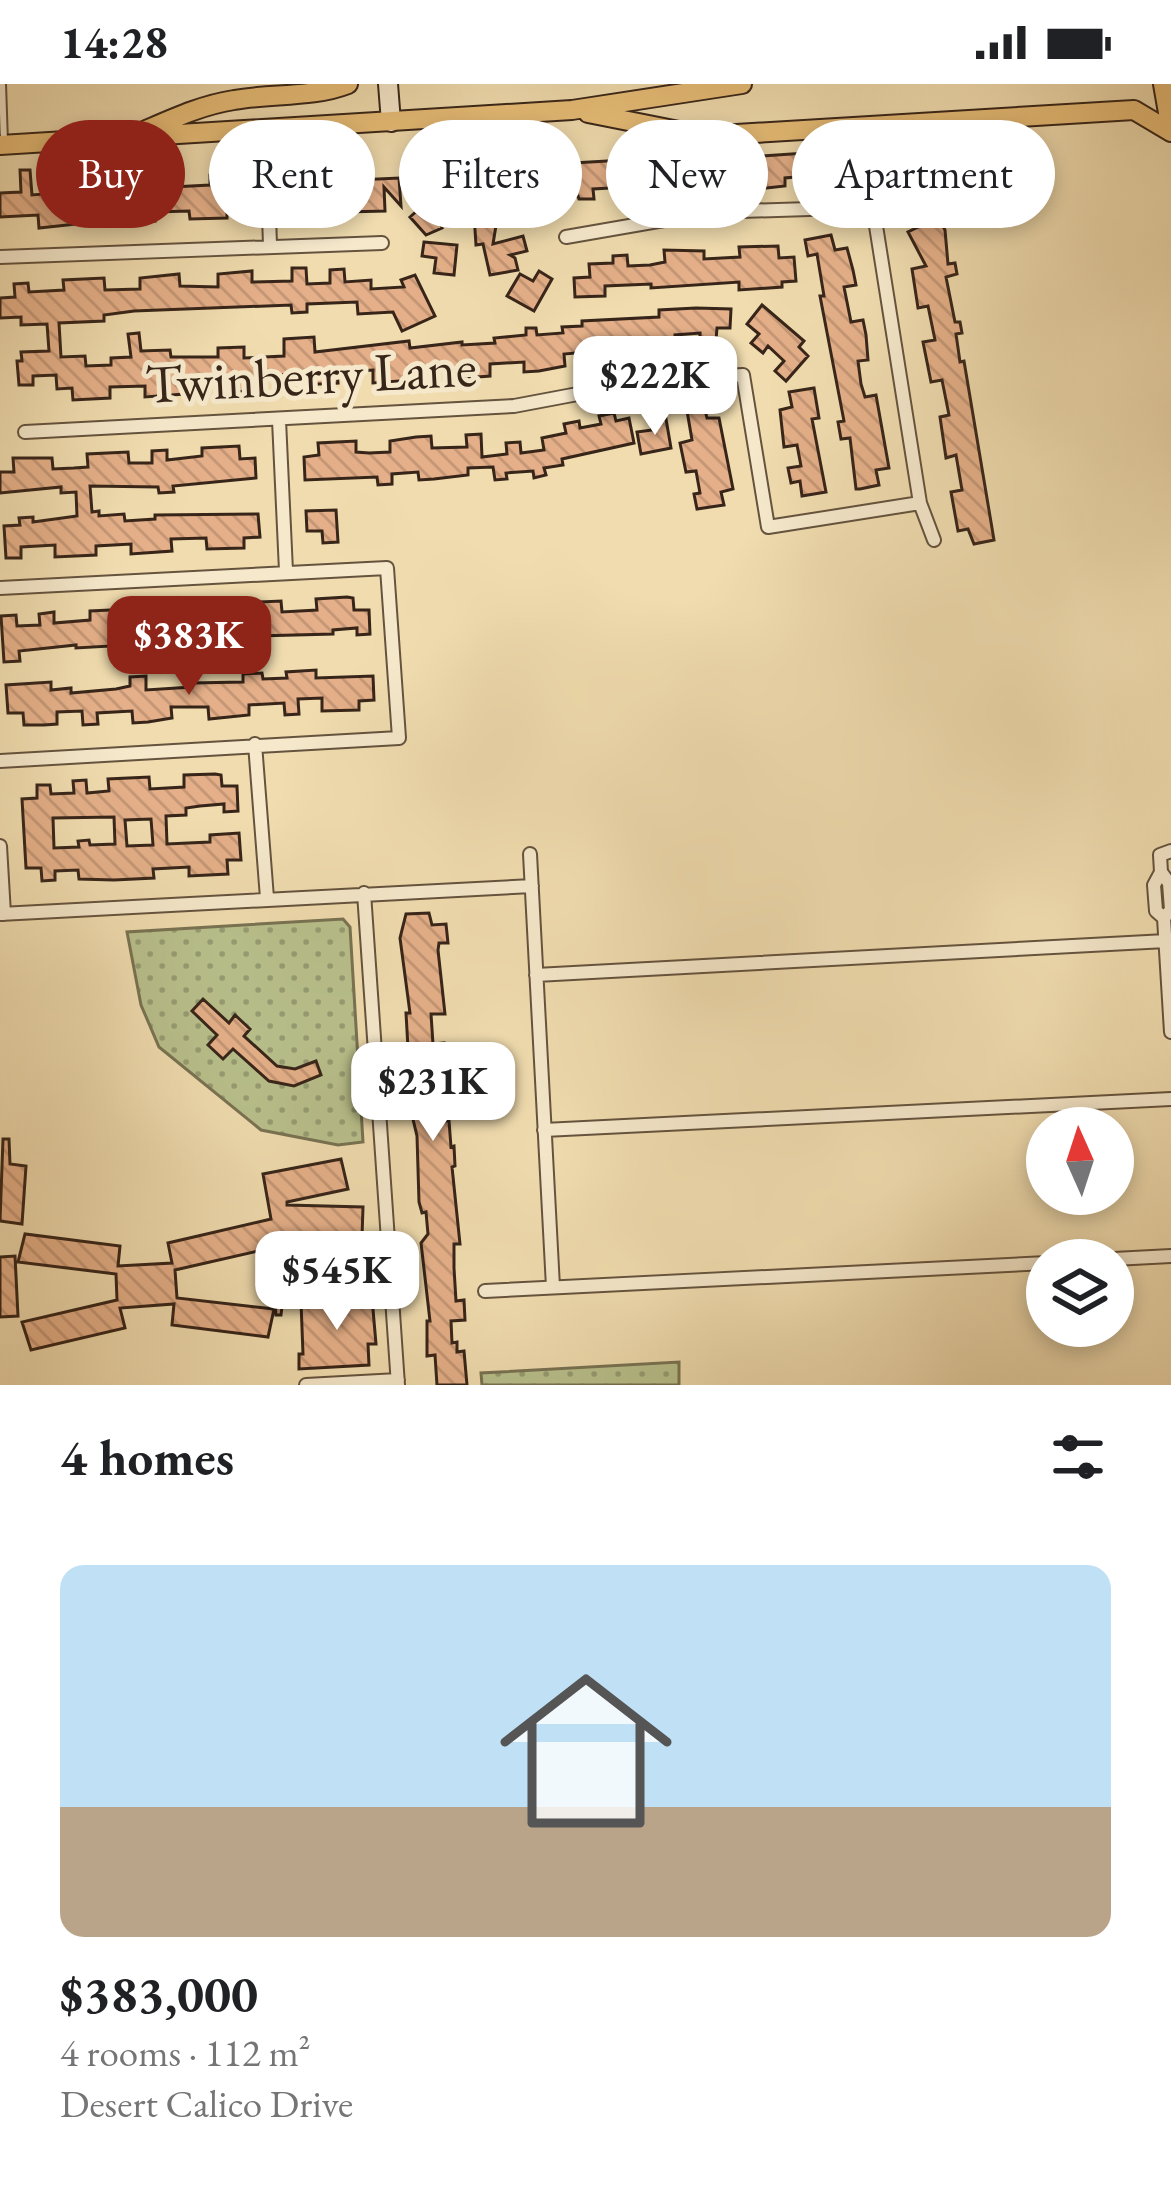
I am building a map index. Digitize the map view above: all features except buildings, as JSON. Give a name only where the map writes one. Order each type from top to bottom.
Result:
[{"type":"main road","points":[[169,120],[234,100],[315,93],[348,84]]},
{"type":"main road","points":[[388,84],[391,122]]},
{"type":"main road","points":[[647,84],[676,89]]},
{"type":"main road","points":[[375,123],[572,110],[676,89],[742,84]]},
{"type":"main road","points":[[1162,84],[1171,131]]},
{"type":"main road","points":[[572,110],[623,120]]},
{"type":"main road","points":[[768,132],[1134,110],[1171,131]]},
{"type":"main road","points":[[2,145],[36,143]]},
{"type":"street","points":[[768,210],[873,207],[920,503],[934,540]]},
{"type":"street","points":[[269,228],[270,244]]},
{"type":"street","points":[[566,237],[618,228]]},
{"type":"street","points":[[0,257],[382,243]]},
{"type":"street","name":"Twinberry Lane","points":[[25,432],[514,406],[652,380],[743,375],[769,527],[920,503]]},
{"type":"street","points":[[279,420],[286,572]]},
{"type":"street","points":[[0,588],[388,568],[399,738],[0,761]]},
{"type":"street","points":[[255,744],[267,898]]},
{"type":"street","points":[[0,846],[2,914],[532,886]]},
{"type":"street","points":[[1171,851],[1160,855],[1161,872],[1154,885],[1156,911],[1164,918],[1171,1032]]},
{"type":"street","points":[[530,854],[553,1287]]},
{"type":"street","points":[[306,1385],[398,1383],[364,893]]},
{"type":"street","points":[[536,975],[1166,941]]},
{"type":"street","points":[[544,1130],[1171,1099]]},
{"type":"street","points":[[1134,1258],[1171,1256]]},
{"type":"street","points":[[485,1291],[1026,1263]]},
{"type":"lane","points":[[2,84],[2,145]]},
{"type":"green space","points":[[343,919],[350,927],[363,1142],[338,1145],[261,1130],[159,1047],[141,1005],[127,932]]},
{"type":"green space","points":[[679,1362],[679,1385],[482,1385],[481,1373]]}]
